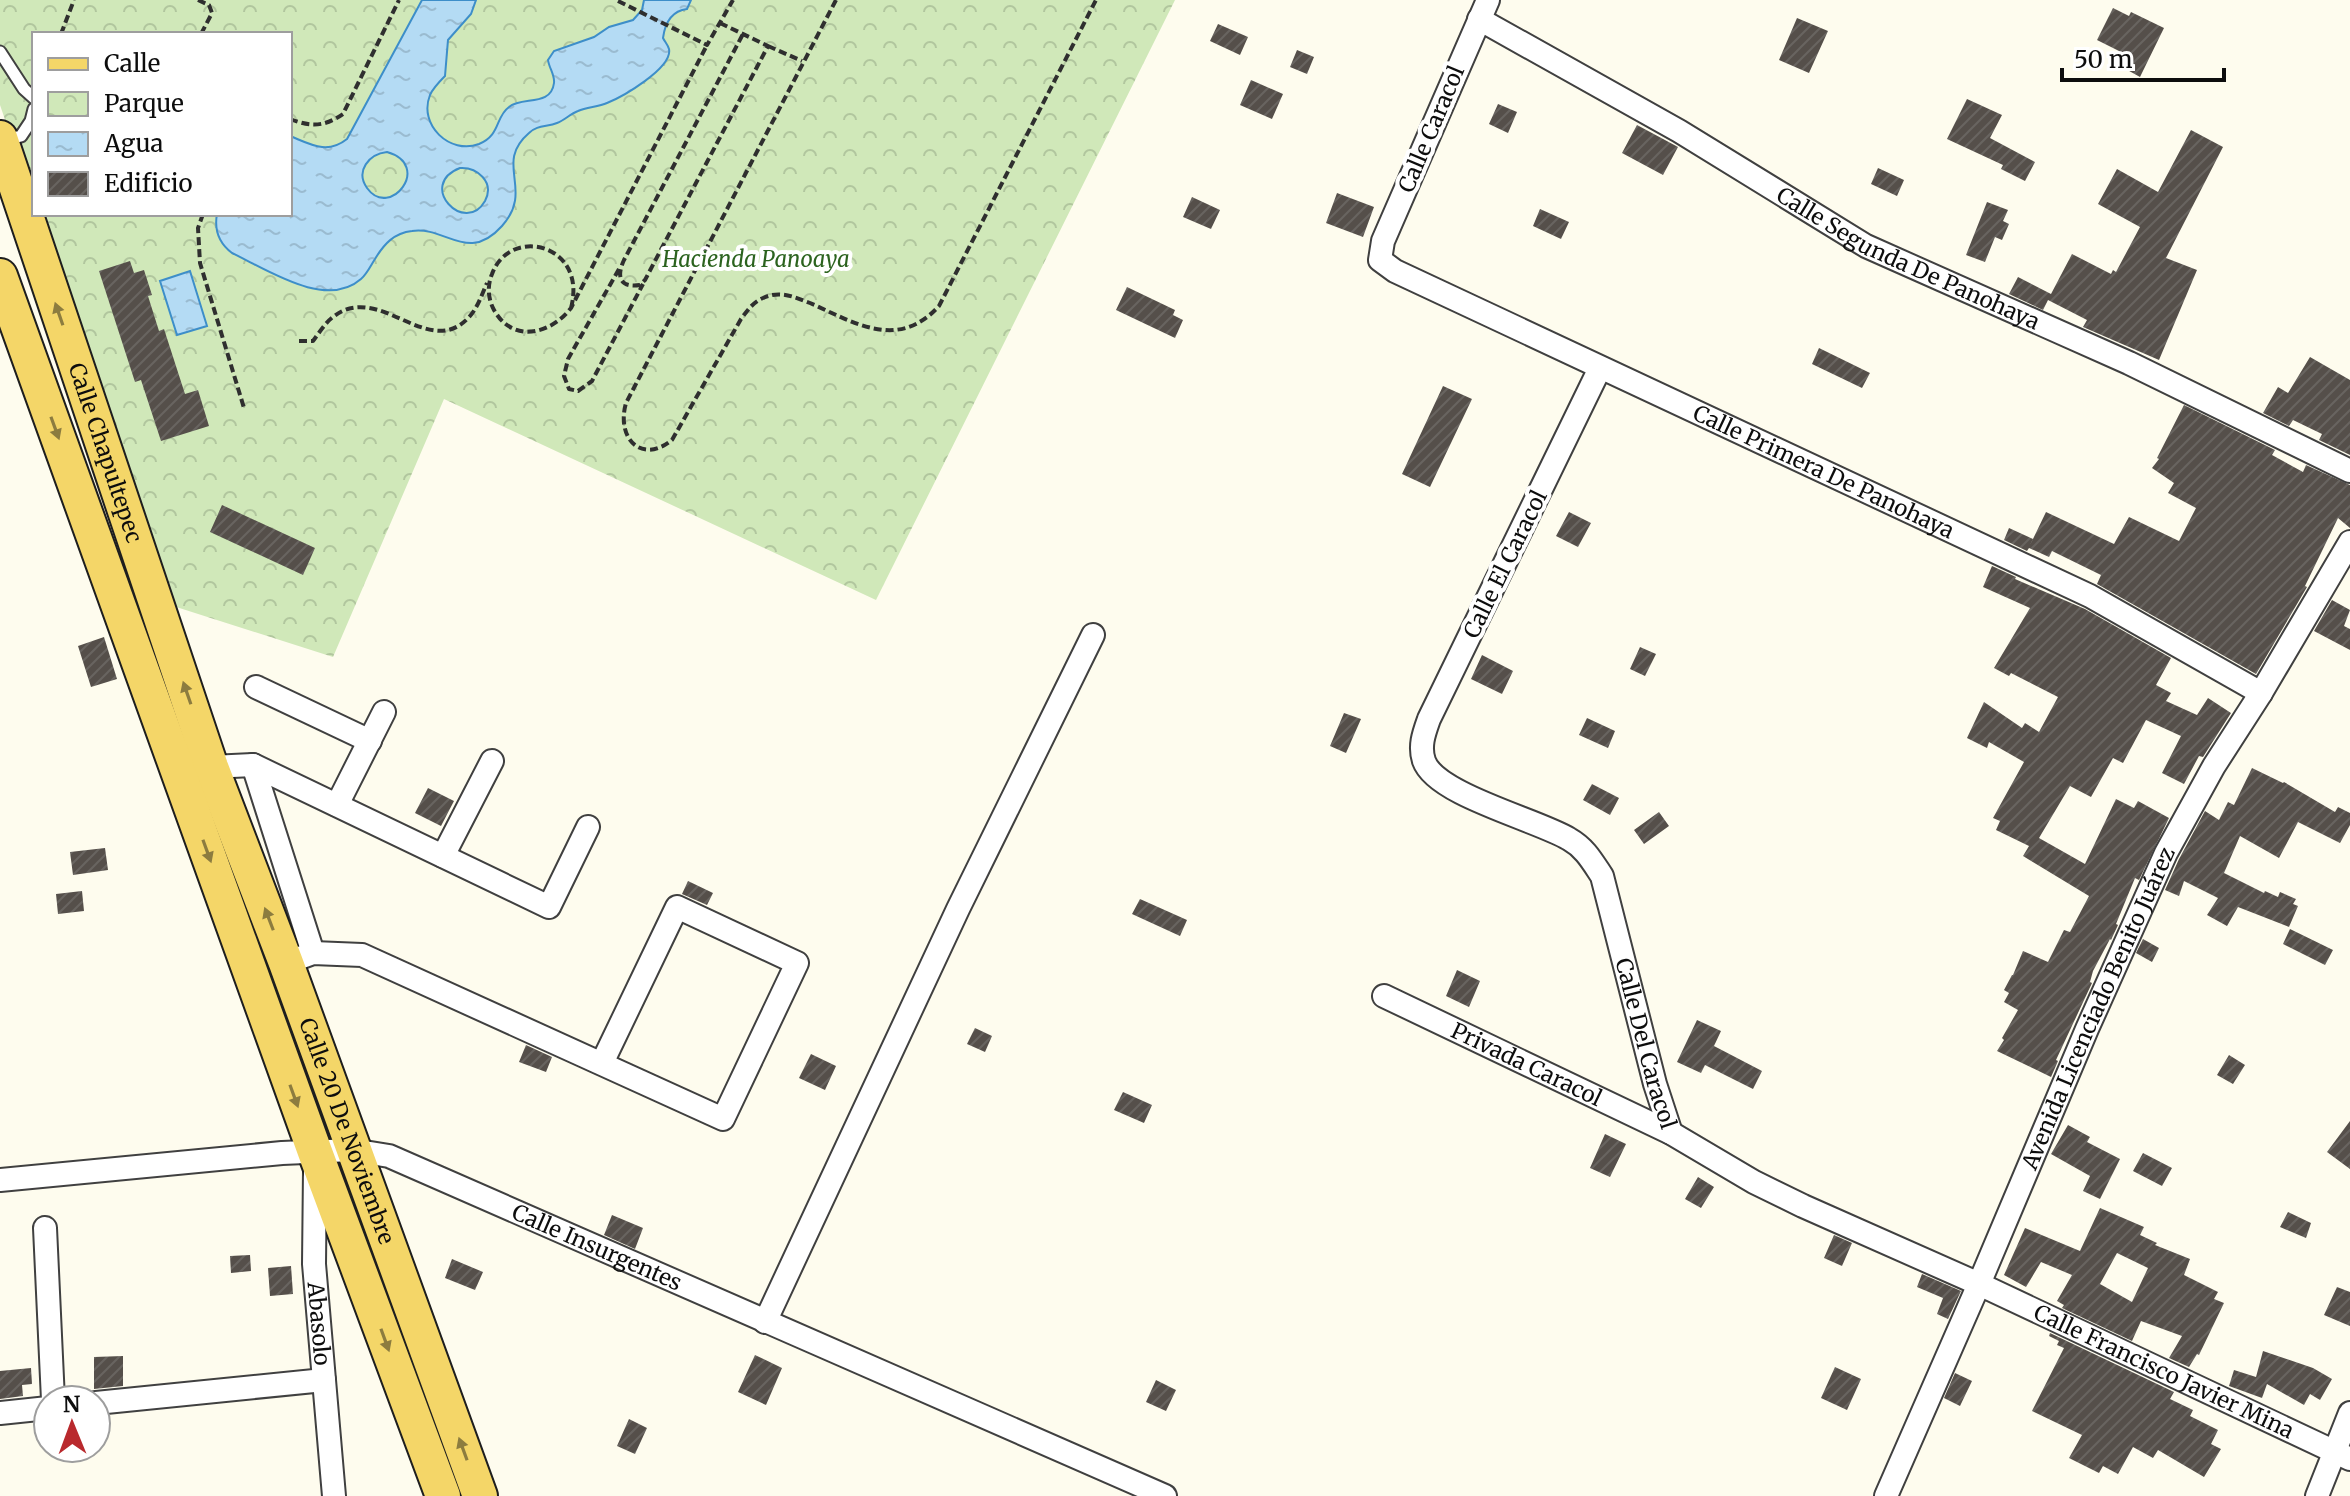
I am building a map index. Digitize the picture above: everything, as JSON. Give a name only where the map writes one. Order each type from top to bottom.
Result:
[{"type":"main road","name":"Calle Chapultepec","points":[[0,140],[30,216],[196,772]]},
{"type":"main road","name":"Calle Chapultepec","points":[[0,276],[196,772]]},
{"type":"main road","name":"Calle 20 De Noviembre","points":[[196,772],[300,958],[352,1150],[480,1496]]},
{"type":"main road","name":"Calle 20 De Noviembre","points":[[196,772],[315,1152],[443,1496]]},
{"type":"street","name":"Calle Caracol","points":[[1380,260],[1383,241],[1484,10]]},
{"type":"street","name":"Calle Segunda De Panohaya","points":[[1484,10],[1866,246],[2129,363],[2350,471]]},
{"type":"street","name":"Calle Primera De Panohaya","points":[[1380,260],[1395,271],[2090,596],[2261,693]]},
{"type":"street","name":"Calle El Caracol","points":[[1424,763],[1421,743],[1429,719],[1600,368]]},
{"type":"street","name":"Avenida Licenciado Benito Juárez","points":[[1886,1496],[2166,853],[2214,766],[2350,542]]},
{"type":"street","points":[[765,1322],[958,909],[1093,635]]},
{"type":"street","points":[[256,687],[370,741]]},
{"type":"street","points":[[337,805],[384,712]]},
{"type":"street","points":[[443,856],[492,761]]},
{"type":"street","name":"Calle Del Caracol","points":[[1424,763],[1439,778],[1463,794],[1569,838],[1585,850],[1602,876],[1655,1084],[1671,1133],[1754,1182],[1979,1284]]},
{"type":"street","points":[[253,765],[300,958],[362,955],[723,1119],[797,963],[677,907],[602,1063]]},
{"type":"street","points":[[196,772],[253,765],[549,907],[588,827]]},
{"type":"street","name":"Privada Caracol","points":[[1384,996],[1671,1133]]},
{"type":"street","name":"Calle Insurgentes","points":[[0,1180],[282,1153],[352,1150],[389,1156],[1165,1496]]},
{"type":"street","name":"Abasolo","points":[[315,1152],[314,1264],[334,1496]]},
{"type":"street","points":[[45,1228],[52,1384]]},
{"type":"street","name":"Calle Francisco Javier Mina","points":[[1979,1284],[2342,1455]]},
{"type":"street","points":[[112,1401],[324,1380]]},
{"type":"street","points":[[0,1413],[32,1410]]},
{"type":"street","points":[[2317,1496],[2342,1455],[2350,1413]]},
{"type":"lane","points":[[0,52],[32,96]]},
{"type":"lane","points":[[0,140],[21,136],[32,117]]},
{"type":"path","points":[[62,32],[74,0]]},
{"type":"path","points":[[198,0],[209,5],[212,13],[202,32]]},
{"type":"path","points":[[292,120],[319,125],[331,123],[343,114],[399,0]]},
{"type":"path","points":[[490,277],[488,290],[491,303],[497,315],[507,324],[520,331],[535,332],[562,320],[733,0]]},
{"type":"path","points":[[836,0],[626,403],[622,426],[625,435],[637,446],[655,449],[672,440],[741,319],[762,298],[787,294],[863,326],[883,331],[903,329],[933,313],[947,292],[1096,0]]},
{"type":"path","points":[[618,1],[707,45]]},
{"type":"path","points":[[720,23],[803,62]]},
{"type":"path","points":[[743,34],[568,359],[564,376],[569,389],[578,391],[592,381],[768,46]]},
{"type":"path","points":[[202,216],[198,228],[200,263],[244,408]]},
{"type":"path","points":[[299,341],[313,341],[333,317],[361,306],[382,310],[424,329],[439,333],[448,331],[470,316],[496,265],[505,255],[530,246],[557,255],[567,265],[574,279],[571,308]]},
{"type":"path","points":[[624,260],[619,271],[624,283],[637,286],[645,280]]},
{"type":"green space","name":"Hacienda Panoaya","points":[[0,0],[1175,0],[876,600],[444,399],[333,657],[170,605],[39,216],[292,216],[292,32],[32,32],[32,198],[0,105]]},
{"type":"water","points":[[422,0],[476,0],[471,14],[448,40],[445,76],[431,92],[427,106],[433,127],[439,135],[457,145],[468,146],[479,144],[491,136],[509,107],[548,95],[554,80],[548,60],[554,51],[633,20],[642,10],[644,0],[691,0],[687,9],[677,12],[667,23],[663,38],[669,49],[668,57],[655,73],[614,100],[535,129],[519,144],[514,155],[516,188],[511,213],[490,237],[468,243],[436,233],[406,232],[386,244],[361,279],[347,287],[331,290],[296,284],[232,253],[224,245],[218,236],[217,216],[292,216],[292,137],[325,147],[347,139]],"holes":[[[387,152],[400,159],[407,168],[403,187],[386,198],[376,196],[364,182],[366,164],[380,153]],[[460,168],[483,177],[488,188],[485,201],[476,210],[466,213],[448,204],[443,195],[443,185],[448,176]]]},
{"type":"water","points":[[190,271],[207,326],[177,335],[160,281]]},
{"type":"building","points":[[2113,8],[2129,16],[2131,12],[2164,28],[2140,77],[2113,62],[2119,51],[2097,40]]},
{"type":"building","points":[[1797,18],[1828,31],[1809,73],[1779,60]]},
{"type":"building","points":[[1218,24],[1248,37],[1240,55],[1210,41]]},
{"type":"building","points":[[1297,50],[1314,57],[1307,74],[1290,67]]},
{"type":"building","points":[[1251,80],[1283,94],[1272,119],[1240,105]]},
{"type":"building","points":[[1967,99],[2002,115],[1990,138],[2035,162],[2025,181],[2001,169],[2003,165],[1947,139]]},
{"type":"building","points":[[1498,104],[1517,112],[1508,133],[1489,124]]},
{"type":"building","points":[[1637,125],[1678,147],[1663,175],[1622,153]]},
{"type":"building","points":[[2191,130],[2223,147],[2166,258],[2197,270],[2159,360],[2083,327],[2087,320],[2048,300],[2043,310],[2009,294],[2018,277],[2051,294],[2072,254],[2111,274],[2113,270],[2116,272],[2140,227],[2098,204],[2117,169],[2158,192]]},
{"type":"building","points":[[1878,168],[1904,180],[1897,196],[1871,184]]},
{"type":"building","points":[[1337,193],[1374,207],[1363,237],[1326,223]]},
{"type":"building","points":[[1192,197],[1220,210],[1211,229],[1183,217]]},
{"type":"building","points":[[1987,202],[2008,210],[2003,221],[2009,224],[2002,240],[1995,237],[1985,262],[1966,255]]},
{"type":"building","points":[[1540,209],[1569,222],[1561,239],[1533,226]]},
{"type":"building","points":[[130,261],[134,273],[144,270],[159,331],[164,329],[185,394],[198,390],[209,426],[161,441],[141,380],[135,382],[99,271]]},
{"type":"building","points":[[1127,287],[1175,310],[1173,315],[1183,320],[1175,338],[1116,310]]},
{"type":"building","points":[[1819,348],[1870,373],[1862,388],[1812,364]]},
{"type":"building","points":[[2310,357],[2350,380],[2350,455],[2319,440],[2322,434],[2293,420],[2289,426],[2263,413],[2278,387],[2288,393]]},
{"type":"building","points":[[1443,386],[1472,399],[1430,487],[1402,474]]},
{"type":"building","points":[[2184,405],[2275,450],[2272,455],[2303,472],[2306,465],[2350,485],[2350,528],[2338,518],[2307,587],[2256,674],[2097,584],[2101,575],[2052,551],[2049,557],[2004,540],[2009,528],[2033,539],[2046,512],[2114,544],[2129,517],[2179,541],[2196,508],[2168,493],[2174,483],[2152,468]]},
{"type":"building","points":[[222,505],[315,548],[303,575],[210,532]]},
{"type":"building","points":[[1569,512],[1591,523],[1578,547],[1556,536]]},
{"type":"building","points":[[1992,566],[2085,609],[2171,658],[2156,685],[2171,693],[2166,701],[2197,715],[2208,698],[2231,713],[2203,757],[2199,756],[2184,784],[2162,773],[2181,736],[2146,720],[2123,763],[2113,758],[2091,797],[2070,786],[2039,838],[2085,864],[2116,799],[2134,808],[2138,801],[2169,818],[2139,880],[2135,878],[2118,925],[2093,971],[2092,983],[2051,1077],[1997,1051],[2018,1010],[2004,1002],[2009,993],[2004,990],[2023,951],[2048,962],[2064,930],[2070,932],[2089,896],[2023,856],[2029,846],[1996,830],[2000,821],[1993,818],[2024,762],[1989,742],[1987,748],[1967,738],[1984,702],[2022,728],[2025,723],[2039,732],[2058,697],[2011,673],[2009,676],[1994,668],[2030,608],[1983,587]]},
{"type":"building","points":[[2332,600],[2350,610],[2344,626],[2350,629],[2350,650],[2314,631]]},
{"type":"building","points":[[104,637],[117,679],[91,687],[78,646]]},
{"type":"building","points":[[1640,647],[1656,654],[1645,676],[1630,669]]},
{"type":"building","points":[[1482,655],[1513,671],[1502,694],[1471,679]]},
{"type":"building","points":[[1344,713],[1361,719],[1346,753],[1330,746]]},
{"type":"building","points":[[1587,718],[1615,731],[1608,748],[1579,735]]},
{"type":"building","points":[[2252,768],[2284,782],[2335,812],[2338,807],[2350,813],[2350,825],[2340,843],[2298,822],[2279,858],[2240,836],[2224,873],[2264,893],[2278,897],[2280,892],[2296,899],[2293,904],[2298,906],[2289,927],[2238,907],[2227,926],[2207,915],[2218,898],[2184,881],[2179,896],[2165,890],[2205,811],[2219,820],[2228,802],[2234,805]]},
{"type":"building","points":[[1592,784],[1619,798],[1610,815],[1583,800]]},
{"type":"building","points":[[428,788],[454,801],[441,826],[415,813]]},
{"type":"building","points":[[1659,812],[1669,826],[1644,844],[1634,830]]},
{"type":"building","points":[[105,848],[108,870],[73,875],[70,852]]},
{"type":"building","points":[[688,881],[713,893],[707,905],[682,894]]},
{"type":"building","points":[[82,891],[84,911],[58,914],[56,894]]},
{"type":"building","points":[[1140,899],[1187,920],[1180,936],[1132,914]]},
{"type":"building","points":[[2290,929],[2333,950],[2325,965],[2283,944]]},
{"type":"building","points":[[2143,939],[2159,948],[2152,962],[2136,953]]},
{"type":"building","points":[[1457,970],[1480,981],[1469,1007],[1446,996]]},
{"type":"building","points":[[1697,1020],[1721,1031],[1714,1046],[1762,1071],[1753,1089],[1705,1065],[1701,1073],[1677,1062]]},
{"type":"building","points":[[975,1028],[992,1036],[985,1052],[967,1044]]},
{"type":"building","points":[[526,1045],[552,1057],[546,1072],[519,1062]]},
{"type":"building","points":[[811,1054],[836,1066],[825,1090],[799,1078]]},
{"type":"building","points":[[2229,1055],[2245,1065],[2233,1084],[2217,1075]]},
{"type":"building","points":[[1123,1092],[1152,1105],[1144,1123],[1114,1110]]},
{"type":"building","points":[[2350,1121],[2350,1169],[2327,1152]]},
{"type":"building","points":[[2068,1125],[2090,1137],[2087,1142],[2120,1159],[2100,1199],[2083,1191],[2090,1176],[2051,1154]]},
{"type":"building","points":[[1605,1134],[1626,1144],[1610,1177],[1590,1168]]},
{"type":"building","points":[[2143,1153],[2172,1168],[2162,1186],[2133,1171]]},
{"type":"building","points":[[1698,1177],[1714,1187],[1701,1208],[1685,1199]]},
{"type":"building","points":[[2100,1208],[2144,1227],[2140,1235],[2157,1243],[2155,1245],[2190,1259],[2184,1275],[2218,1292],[2214,1299],[2224,1303],[2199,1355],[2189,1367],[2169,1358],[2182,1336],[2141,1321],[2132,1341],[2062,1308],[2064,1305],[2057,1301],[2072,1275],[2041,1262],[2026,1287],[2004,1275],[2025,1228],[2080,1251]],"holes":[[[2117,1253],[2148,1268],[2132,1302],[2100,1284]]]},
{"type":"building","points":[[2288,1212],[2311,1223],[2306,1238],[2280,1227]]},
{"type":"building","points":[[612,1215],[643,1228],[635,1249],[604,1235]]},
{"type":"building","points":[[1834,1235],[1852,1243],[1842,1266],[1824,1258]]},
{"type":"building","points":[[250,1255],[251,1271],[231,1273],[230,1256]]},
{"type":"building","points":[[452,1259],[483,1272],[475,1290],[445,1278]]},
{"type":"building","points":[[291,1266],[293,1294],[270,1296],[268,1268]]},
{"type":"building","points":[[1922,1274],[1961,1291],[1948,1319],[1937,1314],[1943,1298],[1917,1287]]},
{"type":"building","points":[[2337,1287],[2350,1292],[2350,1326],[2324,1315]]},
{"type":"building","points":[[2050,1333],[2174,1392],[2170,1399],[2193,1410],[2190,1416],[2218,1430],[2211,1444],[2221,1449],[2204,1477],[2158,1450],[2153,1458],[2133,1447],[2118,1474],[2103,1466],[2099,1473],[2069,1458],[2082,1435],[2032,1411],[2064,1348],[2057,1345],[2059,1341],[2049,1336]]},
{"type":"building","points":[[2263,1351],[2313,1368],[2332,1379],[2320,1400],[2310,1394],[2304,1405],[2267,1384],[2262,1398],[2229,1386],[2234,1370],[2256,1377]]},
{"type":"building","points":[[755,1355],[782,1368],[766,1405],[738,1392]]},
{"type":"building","points":[[123,1356],[123,1386],[94,1384],[94,1357]]},
{"type":"building","points":[[1835,1367],[1861,1379],[1847,1410],[1821,1398]]},
{"type":"building","points":[[31,1368],[32,1384],[22,1385],[23,1396],[0,1399],[0,1371]]},
{"type":"building","points":[[1955,1373],[1972,1381],[1960,1406],[1944,1398]]},
{"type":"building","points":[[1156,1380],[1176,1390],[1166,1411],[1146,1402]]},
{"type":"building","points":[[629,1419],[647,1428],[635,1454],[617,1446]]}]
